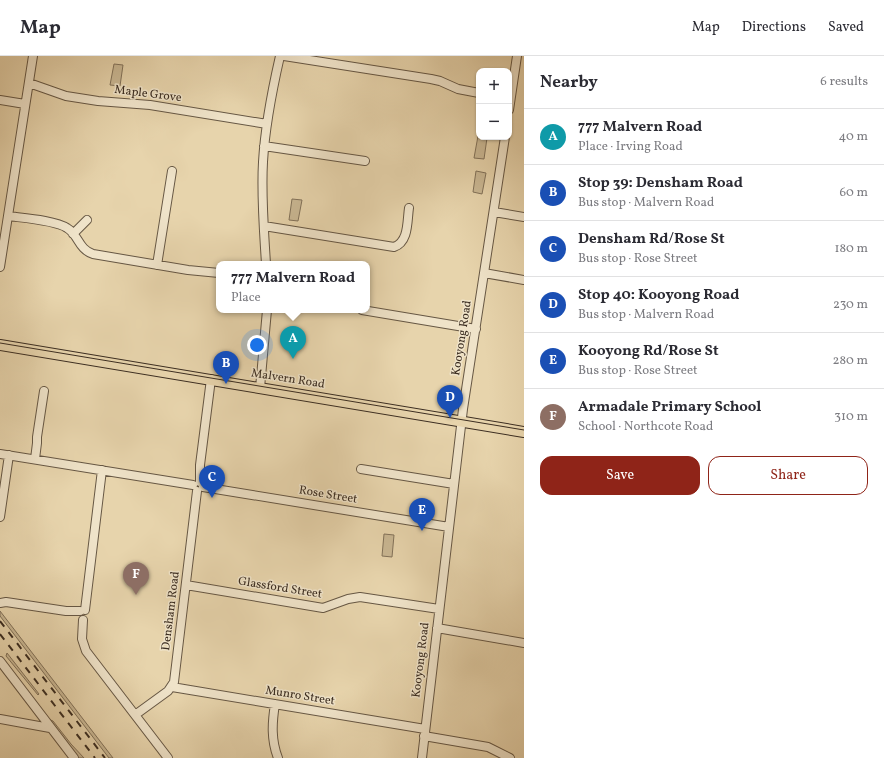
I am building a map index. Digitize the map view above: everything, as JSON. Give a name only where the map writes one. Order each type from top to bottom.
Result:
[{"type":"main road","name":"Malvern Road","points":[[0,345],[524,432]]},
{"type":"street","points":[[0,267],[33,56]]},
{"type":"street","points":[[266,261],[262,181],[264,146],[280,56]]},
{"type":"street","points":[[284,56],[431,79],[458,89],[476,92]]},
{"type":"street","points":[[512,86],[517,56]]},
{"type":"street","name":"Maple Grove","points":[[29,83],[66,96],[98,101],[150,105],[267,124]]},
{"type":"street","points":[[0,100],[26,104]]},
{"type":"street","name":"Kooyong Road","points":[[422,758],[462,421],[505,140]]},
{"type":"street","points":[[264,146],[365,161]]},
{"type":"street","points":[[157,265],[172,171]]},
{"type":"street","points":[[264,226],[394,247],[401,243],[405,237],[409,208]]},
{"type":"street","points":[[494,212],[524,217]]},
{"type":"street","points":[[8,216],[59,224],[68,228],[81,246],[89,252],[199,272],[216,273]]},
{"type":"street","points":[[73,234],[87,220]]},
{"type":"street","points":[[484,273],[524,280]]},
{"type":"street","points":[[370,311],[476,329]]},
{"type":"street","points":[[260,388],[267,313]]},
{"type":"street","name":"Densham Road","points":[[172,687],[176,670],[211,380]]},
{"type":"street","points":[[35,460],[44,391]]},
{"type":"street","points":[[0,516],[4,454]]},
{"type":"street","name":"Rose Street","points":[[4,454],[449,527]]},
{"type":"street","points":[[361,469],[454,484]]},
{"type":"street","points":[[102,470],[82,614],[82,639],[85,648],[168,758]]},
{"type":"street","name":"Glassford Street","points":[[186,585],[323,608],[348,599],[360,597],[439,609]]},
{"type":"street","points":[[2,601],[82,614]]},
{"type":"street","points":[[437,628],[524,643]]},
{"type":"street","points":[[0,661],[74,758]]},
{"type":"street","points":[[135,715],[164,695],[172,687]]},
{"type":"street","name":"Munro Street","points":[[172,687],[275,704],[425,732],[488,747],[510,758]]},
{"type":"street","points":[[275,704],[272,733],[278,758]]},
{"type":"street","points":[[0,719],[50,728]]},
{"type":"shaded area","points":[[114,64],[123,65],[120,86],[110,85]]},
{"type":"shaded area","points":[[477,140],[487,140],[484,159],[474,158]]},
{"type":"shaded area","points":[[476,171],[486,173],[482,194],[473,192]]},
{"type":"shaded area","points":[[292,199],[302,200],[298,221],[289,220]]},
{"type":"shaded area","points":[[384,534],[394,535],[392,557],[382,556]]},
{"type":"shaded area","points":[[0,611],[113,758],[109,758],[0,616]]},
{"type":"shaded area","points":[[7,653],[39,694],[38,695],[6,656]]},
{"type":"shaded area","points":[[48,719],[53,721],[84,758],[78,758]]},
{"type":"tram line","points":[[0,343],[524,430]]},
{"type":"railway","points":[[0,621],[105,758]]},
{"type":"railway","points":[[0,634],[95,758]]},
{"type":"place","name":"777 Malvern Road","points":[[293,359]]},
{"type":"place","name":"Stop 39: Densham Road","points":[[226,384]]},
{"type":"place","name":"Stop 40: Kooyong Road","points":[[450,418]]},
{"type":"place","name":"Densham Rd/Rose St","points":[[212,498]]},
{"type":"place","name":"Kooyong Rd/Rose St","points":[[422,531]]},
{"type":"place","name":"Armadale Primary School","points":[[136,595]]}]
